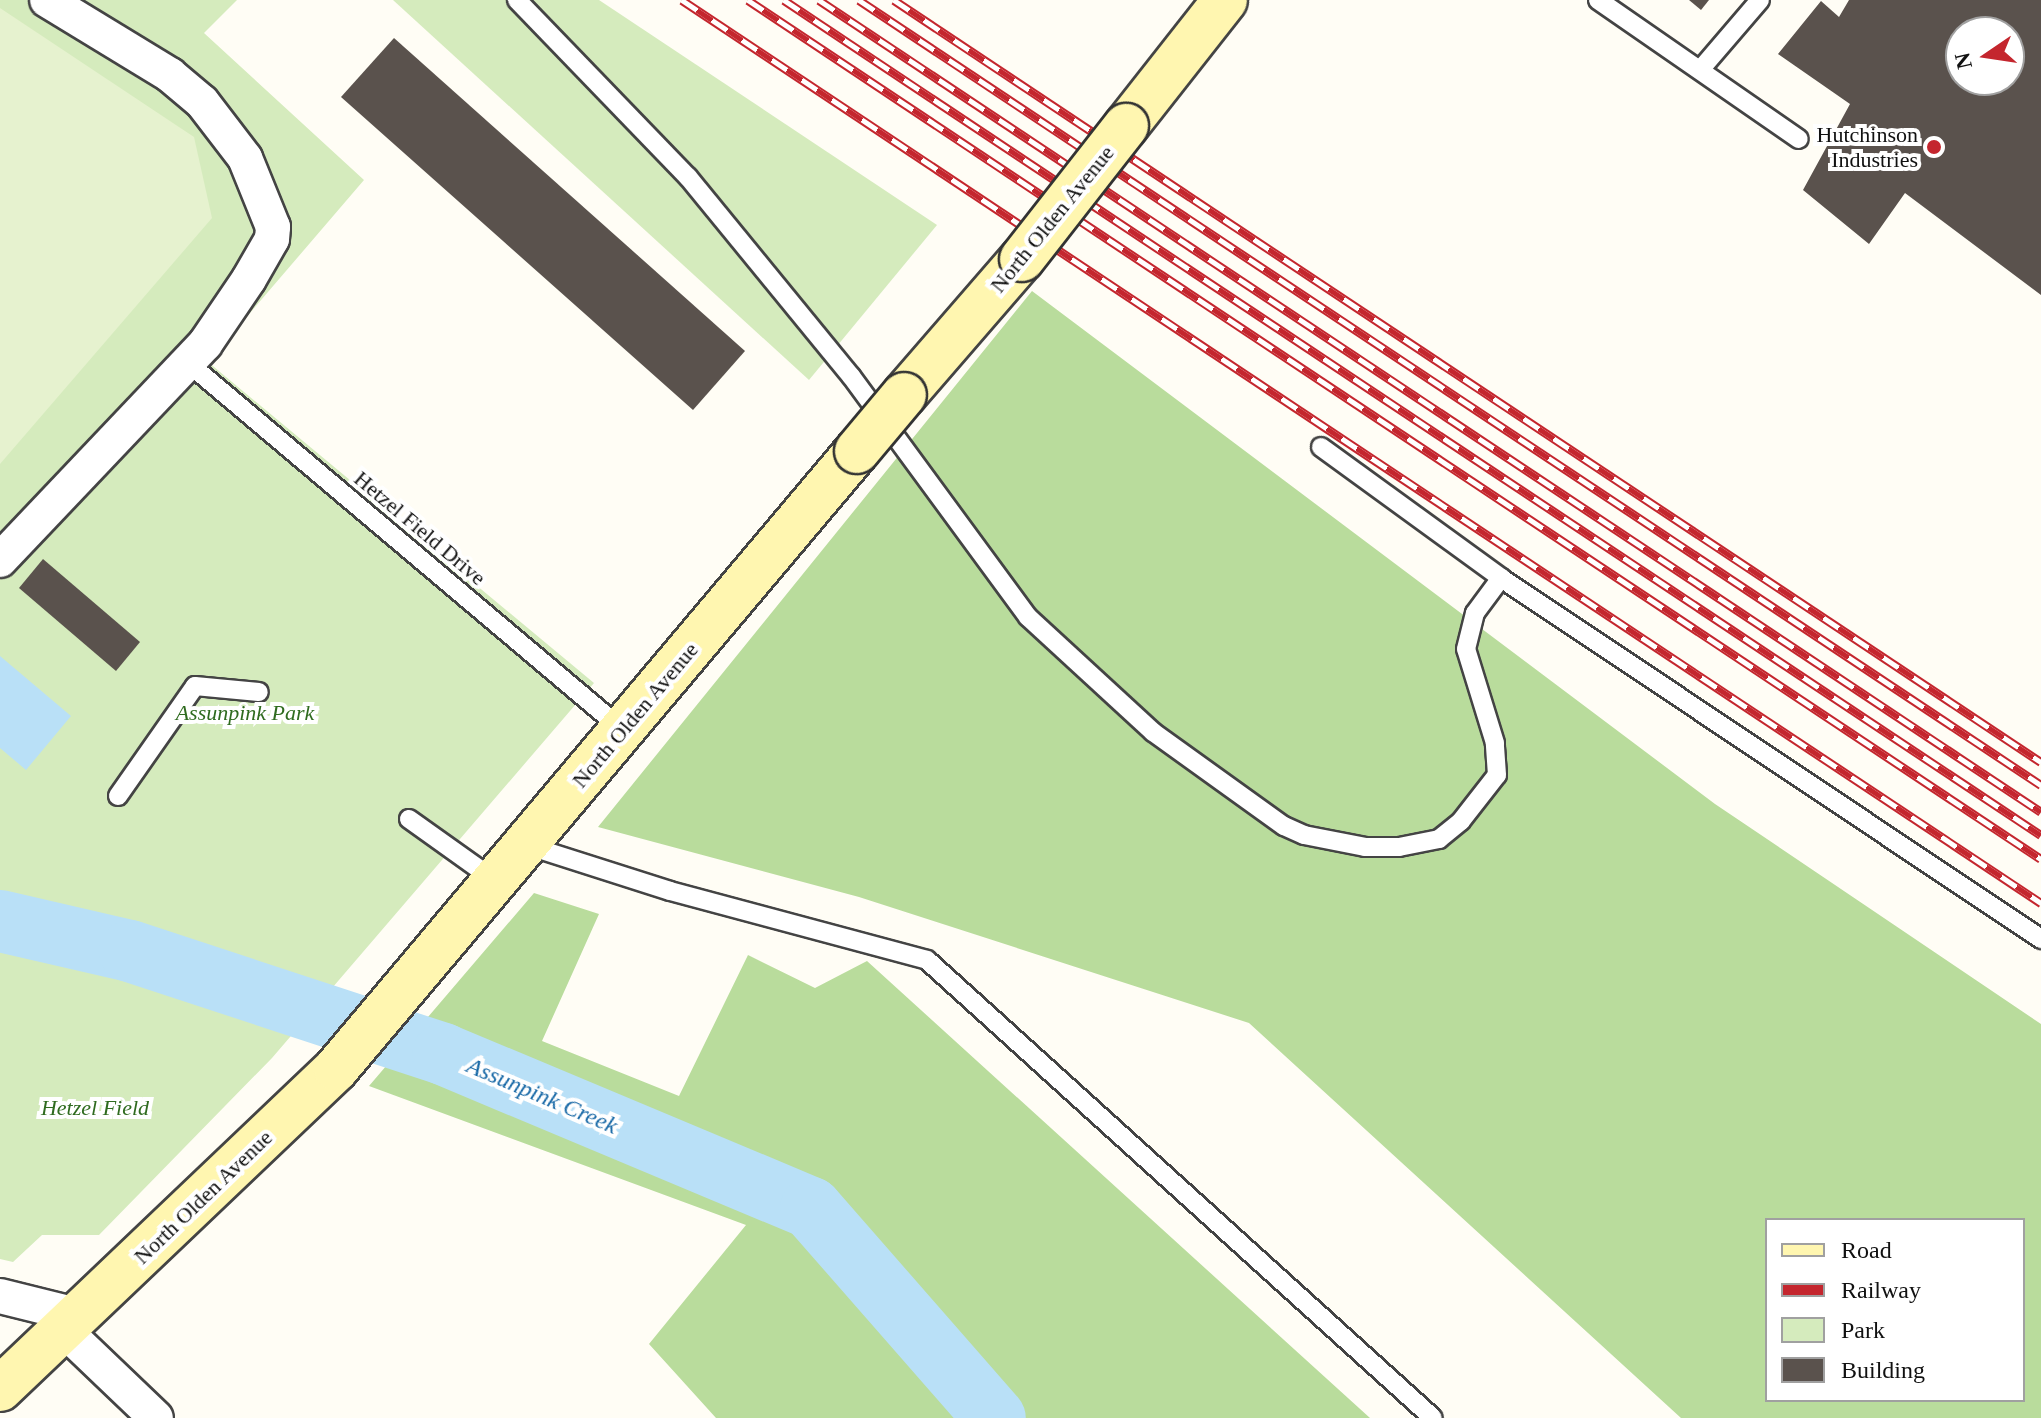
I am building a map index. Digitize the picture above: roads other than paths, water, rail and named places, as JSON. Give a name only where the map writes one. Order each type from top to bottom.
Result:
[{"type":"main road","name":"North Olden Avenue","points":[[0,1389],[336,1069],[1022,259],[1225,0]]},
{"type":"street","points":[[0,560],[205,344],[272,239],[269,210],[245,158],[202,102],[170,75],[47,0]]},
{"type":"street","points":[[0,1296],[72,1323],[156,1418]]},
{"type":"lane","points":[[517,0],[698,188],[869,398],[1028,617],[1153,732],[1284,826],[1304,835],[1365,847],[1399,847],[1439,839],[1461,821],[1497,775],[1495,743],[1466,649],[1475,613],[1501,578]]},
{"type":"lane","points":[[1598,0],[1799,139]]},
{"type":"lane","points":[[1700,70],[1760,0]]},
{"type":"lane","name":"Hetzel Field Drive","points":[[187,362],[623,730]]},
{"type":"lane","points":[[1321,447],[1501,578],[2041,939]]},
{"type":"lane","points":[[118,796],[195,686],[259,692]]},
{"type":"lane","points":[[409,819],[496,881]]},
{"type":"lane","points":[[526,845],[670,891],[927,960],[1433,1418]]},
{"type":"water","points":[[0,656],[71,716],[26,770],[0,748]]},
{"type":"waterway","name":"Assunpink Creek","points":[[0,921],[130,951],[443,1054],[811,1208],[995,1418]]},
{"type":"railway","points":[[682,0],[2041,903]]},
{"type":"railway","points":[[748,0],[2041,859]]},
{"type":"railway","points":[[784,0],[2041,835]]},
{"type":"railway","points":[[819,0],[2041,812]]},
{"type":"railway","points":[[859,0],[2041,785]]},
{"type":"railway","points":[[894,0],[2041,762]]},
{"type":"place","name":"Hutchinson Industries","points":[[1934,147]]},
{"type":"park label","name":"Assunpink Park","points":[[245,713]]},
{"type":"park label","name":"Hetzel Field","points":[[95,1108]]}]
